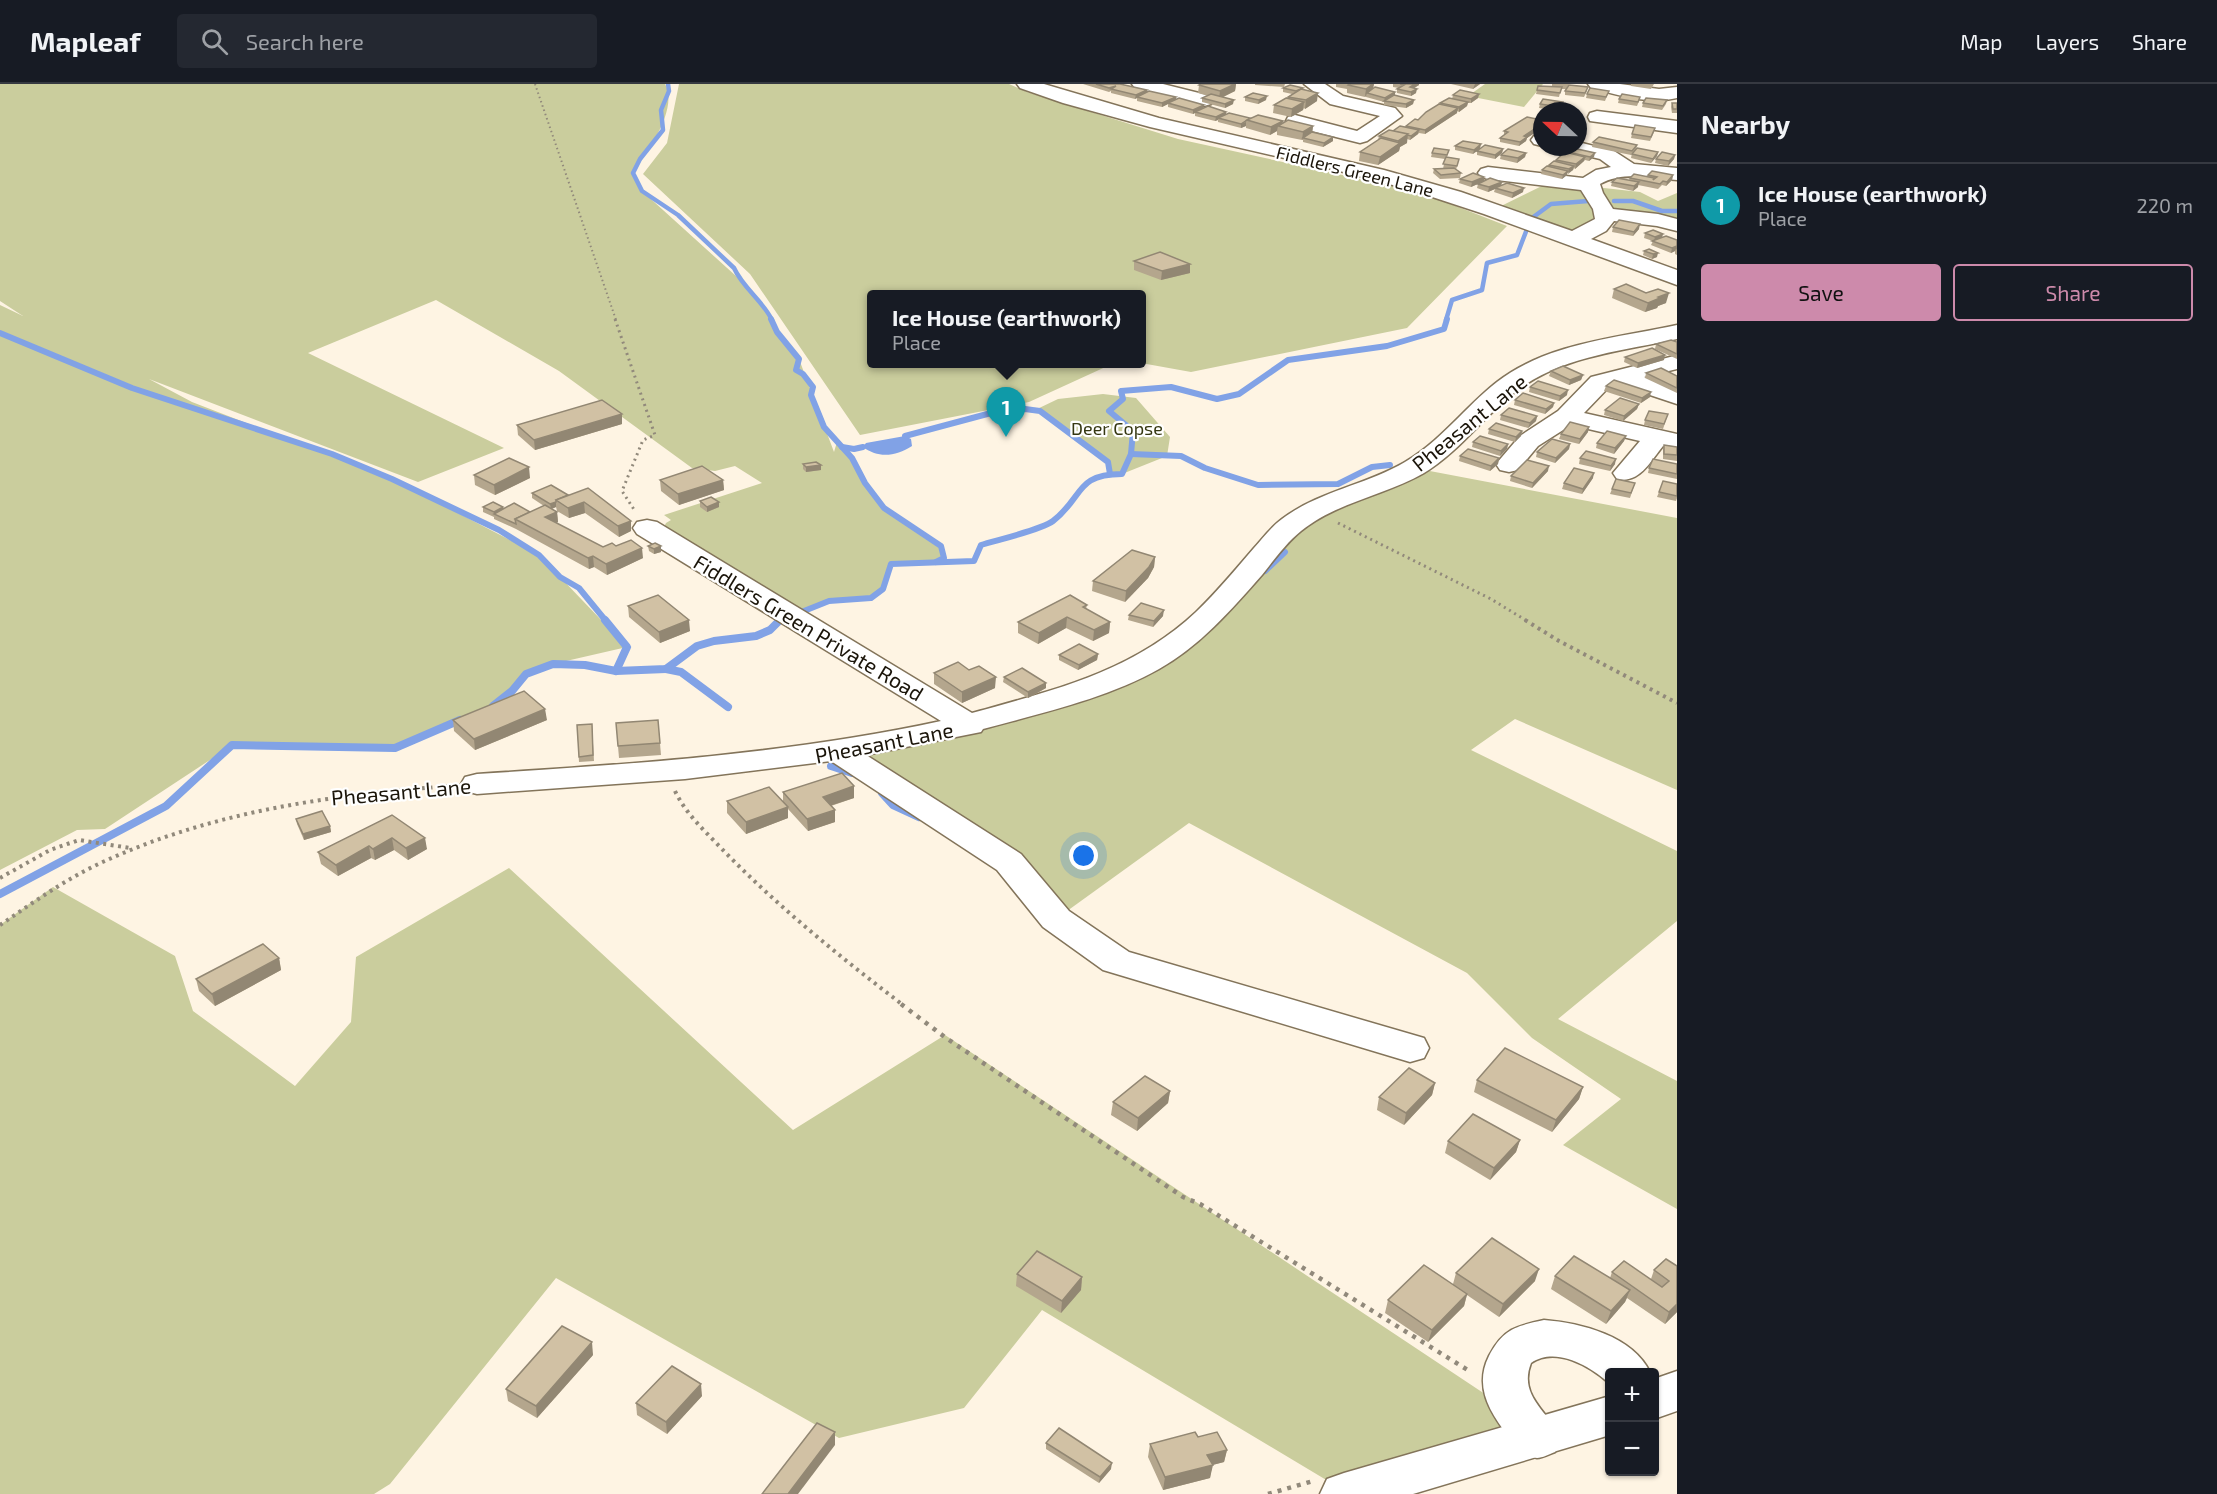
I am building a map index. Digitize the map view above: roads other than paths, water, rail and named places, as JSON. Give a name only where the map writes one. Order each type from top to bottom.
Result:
[{"type":"street","name":"Fiddlers Green Lane","points":[[1026,84],[1092,107],[1162,127],[1376,174],[1432,189],[1677,278]]},
{"type":"street","points":[[1141,84],[1180,88],[1204,100]]},
{"type":"street","points":[[1313,84],[1336,100],[1393,115],[1338,150]]},
{"type":"street","points":[[1598,84],[1643,93],[1676,93]]},
{"type":"street","points":[[1597,117],[1677,127]]},
{"type":"street","points":[[1295,121],[1360,137]]},
{"type":"street","points":[[1587,150],[1607,155],[1629,170]]},
{"type":"street","points":[[1589,185],[1593,179],[1603,174],[1629,170],[1677,174]]},
{"type":"street","points":[[1500,173],[1550,182],[1589,185]]},
{"type":"street","points":[[1572,239],[1603,223],[1605,214],[1589,185]]},
{"type":"street","points":[[1605,214],[1649,218],[1677,225]]},
{"type":"street","name":"Pheasant Lane","points":[[477,784],[666,772],[840,753],[970,725],[1103,682],[1147,663],[1170,650],[1206,621],[1289,526],[1314,510],[1414,468],[1443,445],[1507,386],[1530,372],[1584,352],[1677,332]]},
{"type":"street","points":[[1509,464],[1529,441],[1567,416],[1600,382],[1674,363]]},
{"type":"street","points":[[1617,376],[1677,397]]},
{"type":"street","points":[[1567,416],[1667,440]]},
{"type":"street","points":[[1626,473],[1667,440]]},
{"type":"street","name":"Fiddlers Green Private Road","points":[[647,528],[970,725]]},
{"type":"street","points":[[840,753],[1009,862],[1056,919],[1116,961],[1410,1048]]},
{"type":"street","points":[[1538,1438],[1512,1404],[1506,1391],[1504,1382],[1509,1358],[1517,1347],[1527,1341],[1544,1338],[1557,1339],[1598,1352],[1624,1368]]},
{"type":"street","points":[[1659,1398],[1677,1390]]},
{"type":"street","points":[[1344,1494],[1605,1417]]},
{"type":"water","points":[[905,436],[911,439],[912,446],[894,454],[881,455],[863,447],[866,443]]},
{"type":"waterway","points":[[668,84],[669,91],[661,110],[663,130],[640,159],[633,173],[642,191],[678,215],[734,268],[742,282],[772,320]]},
{"type":"waterway","points":[[1532,218],[1551,204],[1588,201]]},
{"type":"waterway","points":[[1614,201],[1633,201],[1662,211],[1677,211]]},
{"type":"waterway","points":[[1446,320],[1452,300],[1482,290],[1487,263],[1517,255],[1527,229]]},
{"type":"waterway","points":[[771,319],[777,332],[799,359],[796,370],[803,374],[813,387],[811,395],[824,427],[842,447]]},
{"type":"waterway","points":[[1131,454],[1133,431],[1109,411],[1123,399],[1121,391],[1171,387],[1217,399],[1239,394],[1288,360],[1387,346],[1444,329],[1447,319]]},
{"type":"waterway","points":[[0,333],[132,388],[332,454],[392,479],[499,530],[539,555],[560,577],[579,588],[606,621]]},
{"type":"waterway","points":[[905,436],[991,413],[1025,409],[1040,411],[1108,462],[1110,474]]},
{"type":"waterway","points":[[842,447],[854,449],[863,447]]},
{"type":"waterway","points":[[842,447],[852,458],[865,483],[884,508],[941,546],[944,558],[936,562]]},
{"type":"waterway","points":[[779,621],[829,601],[871,598],[883,589],[891,564],[974,561],[981,545],[1029,531],[1053,521],[1088,483],[1107,475],[1122,474],[1131,454]]},
{"type":"waterway","points":[[1131,454],[1181,456],[1205,468],[1258,485],[1338,484],[1372,467],[1390,465]]},
{"type":"waterway","points":[[1265,571],[1285,552]]},
{"type":"waterway","points":[[605,620],[627,647],[616,671]]},
{"type":"waterway","points":[[666,669],[697,646],[714,641],[756,636],[770,630],[779,621]]},
{"type":"waterway","points":[[493,706],[512,691],[526,674],[553,664],[585,665],[616,671]]},
{"type":"waterway","points":[[616,671],[666,669]]},
{"type":"waterway","points":[[666,669],[681,672],[728,707]]},
{"type":"waterway","points":[[0,894],[166,806],[232,745],[395,748],[460,720]]},
{"type":"waterway","points":[[831,766],[852,773]]},
{"type":"waterway","points":[[882,793],[893,805],[919,817]]},
{"type":"place","name":"Ice House (earthwork)","points":[[1006,437]]},
{"type":"park label","name":"Deer Copse","points":[[1117,428]]}]
